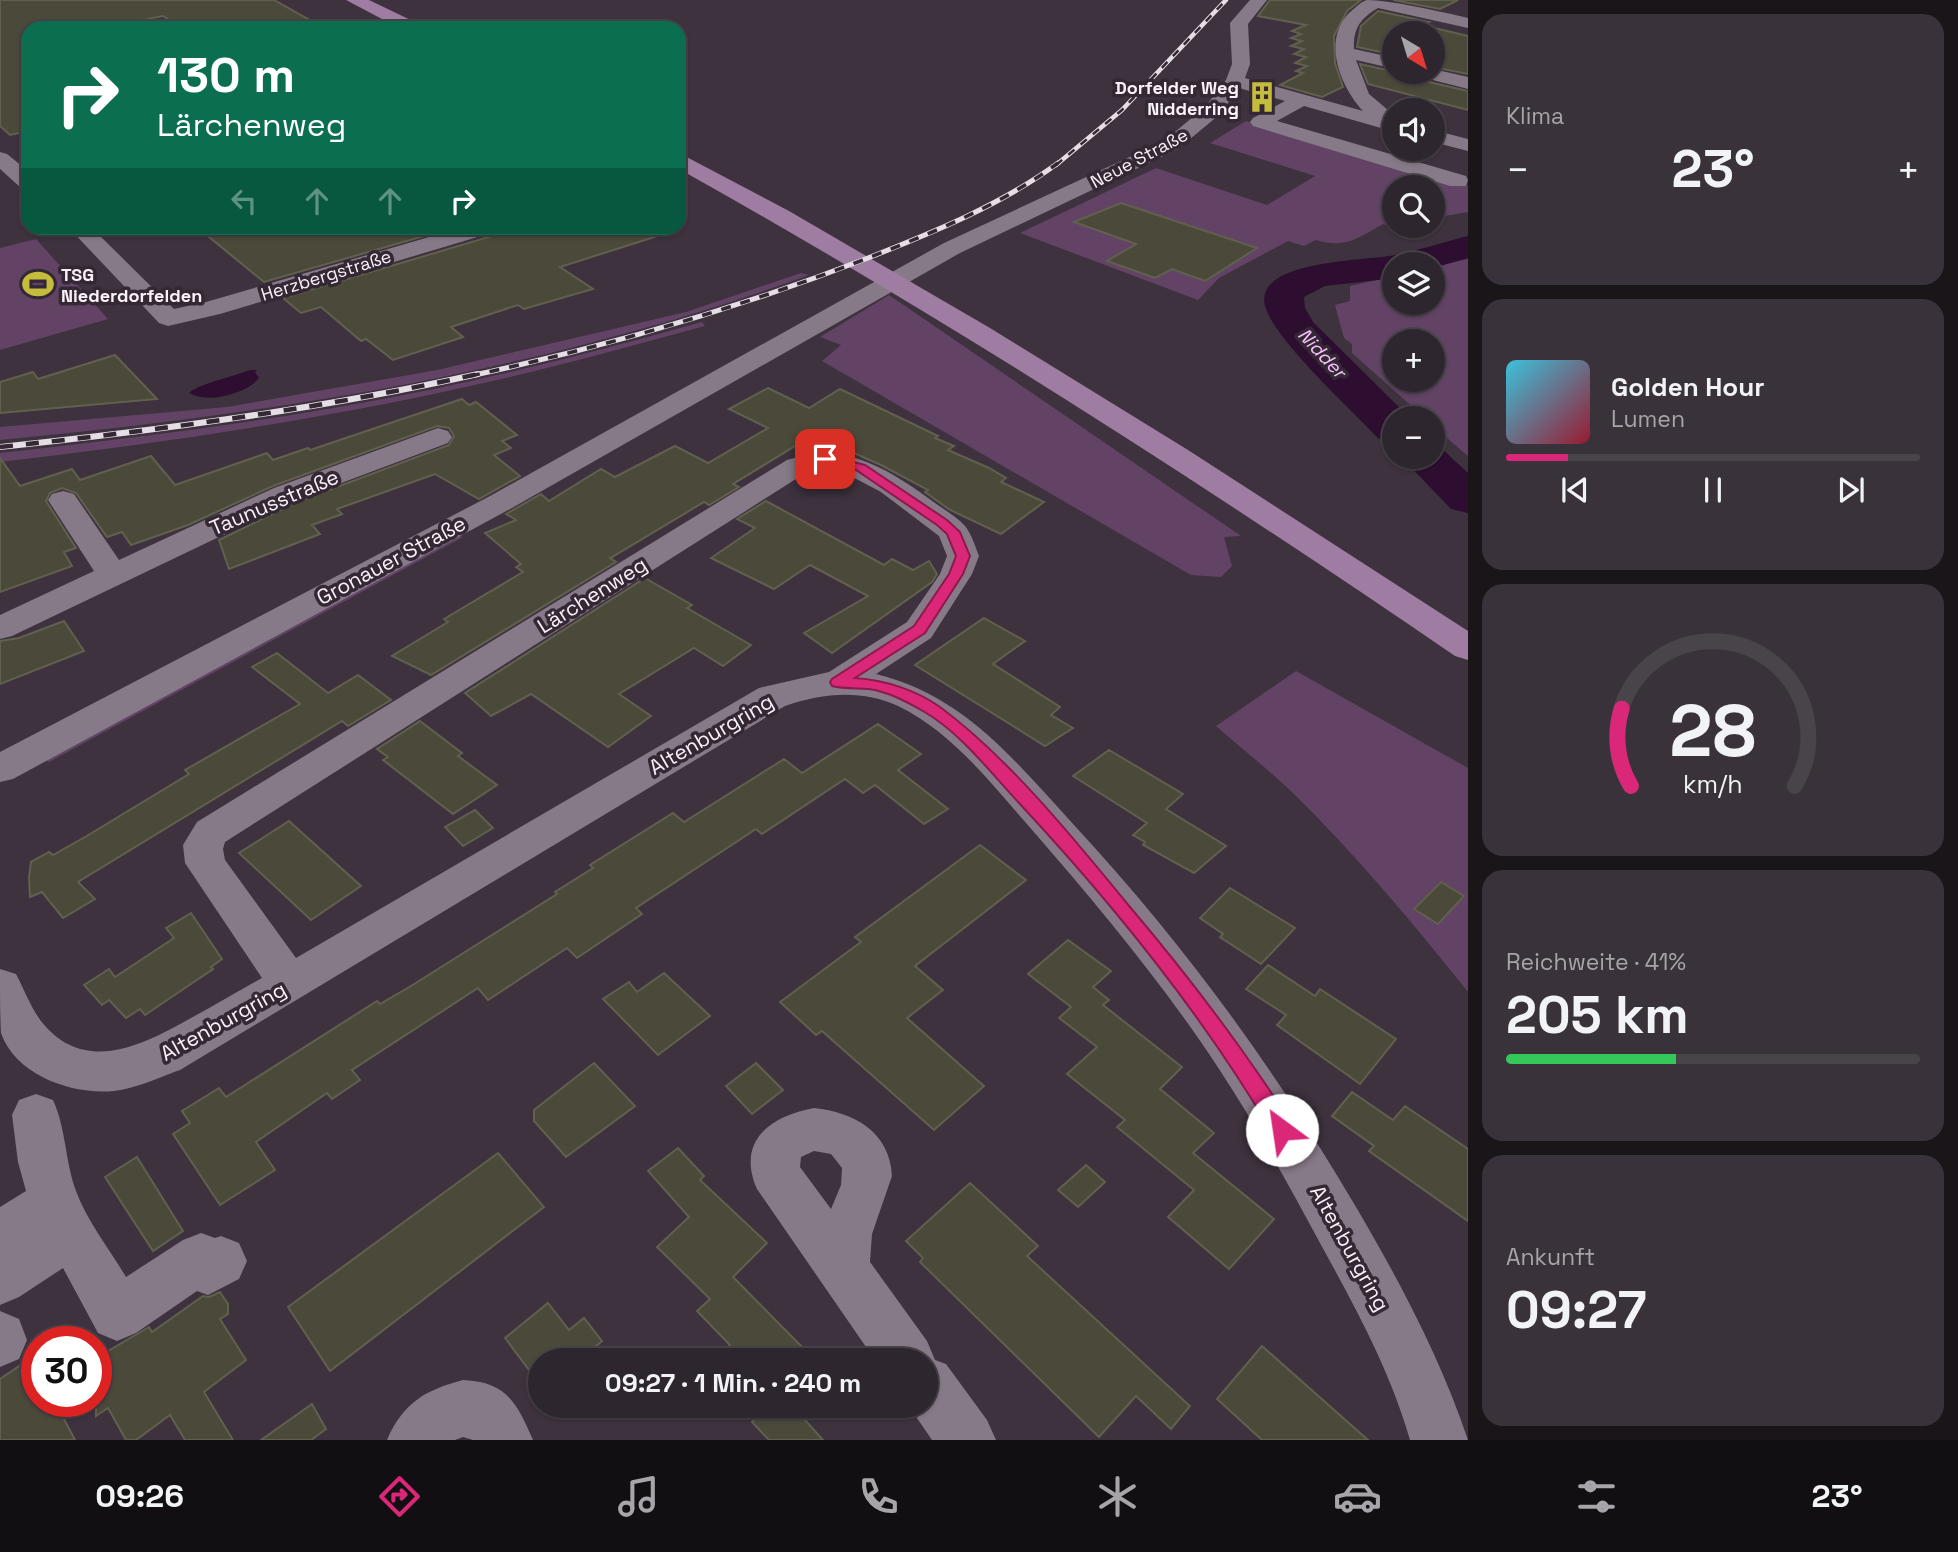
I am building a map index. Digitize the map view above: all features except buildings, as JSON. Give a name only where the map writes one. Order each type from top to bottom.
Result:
[{"type":"main road","points":[[355,0],[398,21]]},
{"type":"main road","points":[[686,164],[843,251],[994,340],[1241,497],[1468,648]]},
{"type":"street","name":"Neue Straße","points":[[851,305],[926,261],[982,233],[1171,145],[1212,111],[1235,81],[1241,64],[1240,23],[1259,0]]},
{"type":"street","points":[[1382,117],[1357,94],[1343,52],[1344,33],[1349,23],[1378,1],[1468,23]]},
{"type":"street","points":[[1446,24],[1448,19]]},
{"type":"street","points":[[1343,52],[1382,61]]},
{"type":"street","points":[[1446,77],[1468,83]]},
{"type":"street","points":[[1235,81],[1382,122]]},
{"type":"street","points":[[1419,91],[1426,87],[1425,84]]},
{"type":"street","points":[[1357,94],[1355,101],[1341,105],[1301,100],[1261,122],[1458,181]]},
{"type":"street","points":[[1445,139],[1468,145]]},
{"type":"street","points":[[0,158],[21,176]]},
{"type":"street","name":"Herzbergstraße","points":[[87,235],[167,318],[211,309],[459,235]]},
{"type":"street","name":"Gronauer Straße","points":[[0,769],[501,502],[851,305]]},
{"type":"street","name":"Taunusstraße","points":[[0,628],[285,494],[438,437]]},
{"type":"street","name":"Lärchenweg","points":[[290,984],[208,868],[201,851],[211,832],[797,466],[825,459],[861,468],[942,522],[953,532],[963,556],[956,574],[919,630],[838,682]]},
{"type":"street","points":[[63,500],[112,574]]},
{"type":"street","name":"Altenburgring","points":[[0,987],[16,1020],[32,1042],[60,1064],[92,1072],[117,1071],[164,1056],[772,697],[794,689],[838,682],[873,684],[903,694],[932,710],[976,746],[1065,841],[1185,986],[1257,1088],[1381,1302],[1427,1400],[1439,1440]]},
{"type":"street","points":[[36,1115],[43,1162],[63,1218],[117,1314],[201,1258],[208,1270],[221,1261]]},
{"type":"street","points":[[0,1236],[63,1218]]},
{"type":"street","points":[[0,1279],[63,1218]]},
{"type":"street","points":[[843,1272],[899,1348]]},
{"type":"street","points":[[938,1400],[967,1440]]},
{"type":"street","points":[[416,1440],[432,1420],[449,1410],[461,1408],[481,1411],[490,1416],[500,1428],[504,1440]]},
{"type":"shaded area","points":[[1246,121],[1430,175],[1382,175],[1382,225],[1343,243],[1316,240],[1304,246],[1288,241],[1219,278],[1198,300],[1020,233],[1156,168],[1267,205],[1315,176],[1210,143]]},
{"type":"shaded area","points":[[1445,179],[1468,186],[1468,212],[1445,216]]},
{"type":"shaded area","name":"TSG Niederdorfelden","points":[[36,239],[108,319],[0,350],[0,248]]},
{"type":"shaded area","points":[[1468,259],[1468,456],[1445,436],[1445,406],[1412,406],[1396,392],[1445,392],[1445,329],[1382,329],[1382,380],[1352,353],[1352,344],[1344,338],[1335,305],[1350,301],[1350,286],[1382,279],[1382,315],[1445,315],[1445,264]]},
{"type":"shaded area","points":[[801,273],[809,275],[612,337],[511,362],[410,383],[206,417],[0,440],[0,427],[227,407],[437,370],[686,312]]},
{"type":"shaded area","points":[[889,295],[1241,536],[1224,537],[1232,566],[1221,577],[1191,575],[822,361],[841,345],[820,337]]},
{"type":"shaded area","points":[[702,322],[705,326],[578,360],[402,400],[202,435],[0,462],[0,453],[215,426],[323,410],[429,390],[498,375]]},
{"type":"shaded area","points":[[257,370],[255,372],[259,378],[236,393],[206,398],[189,393],[209,383]]},
{"type":"shaded area","points":[[456,535],[463,537],[49,762],[41,757]]},
{"type":"shaded area","points":[[1296,671],[1468,768],[1468,992],[1362,865],[1284,784],[1216,726]]},
{"type":"waterway","name":"Nidder","points":[[1445,253],[1468,247]]},
{"type":"waterway","name":"Nidder","points":[[1382,268],[1319,276],[1293,286],[1285,294],[1285,308],[1298,329],[1382,416]]},
{"type":"waterway","name":"Nidder","points":[[1437,469],[1468,499]]},
{"type":"railway","points":[[1056,165],[1122,110],[1226,0]]},
{"type":"railway","points":[[470,376],[671,325],[819,276],[942,228],[1014,192],[1058,163]]},
{"type":"railway","points":[[0,447],[240,417],[359,398],[478,374]]},
{"type":"place","name":"Dorfelder Weg Nidderring","points":[[1262,97]]},
{"type":"place","name":"TSG Niederdorfelden","points":[[38,284]]},
{"type":"route","points":[[825,459],[850,463],[861,468],[942,522],[953,532],[963,556],[956,574],[919,630],[838,682],[873,684],[914,699],[932,710],[976,746],[1065,841],[1185,986],[1257,1088],[1282,1130]]}]
